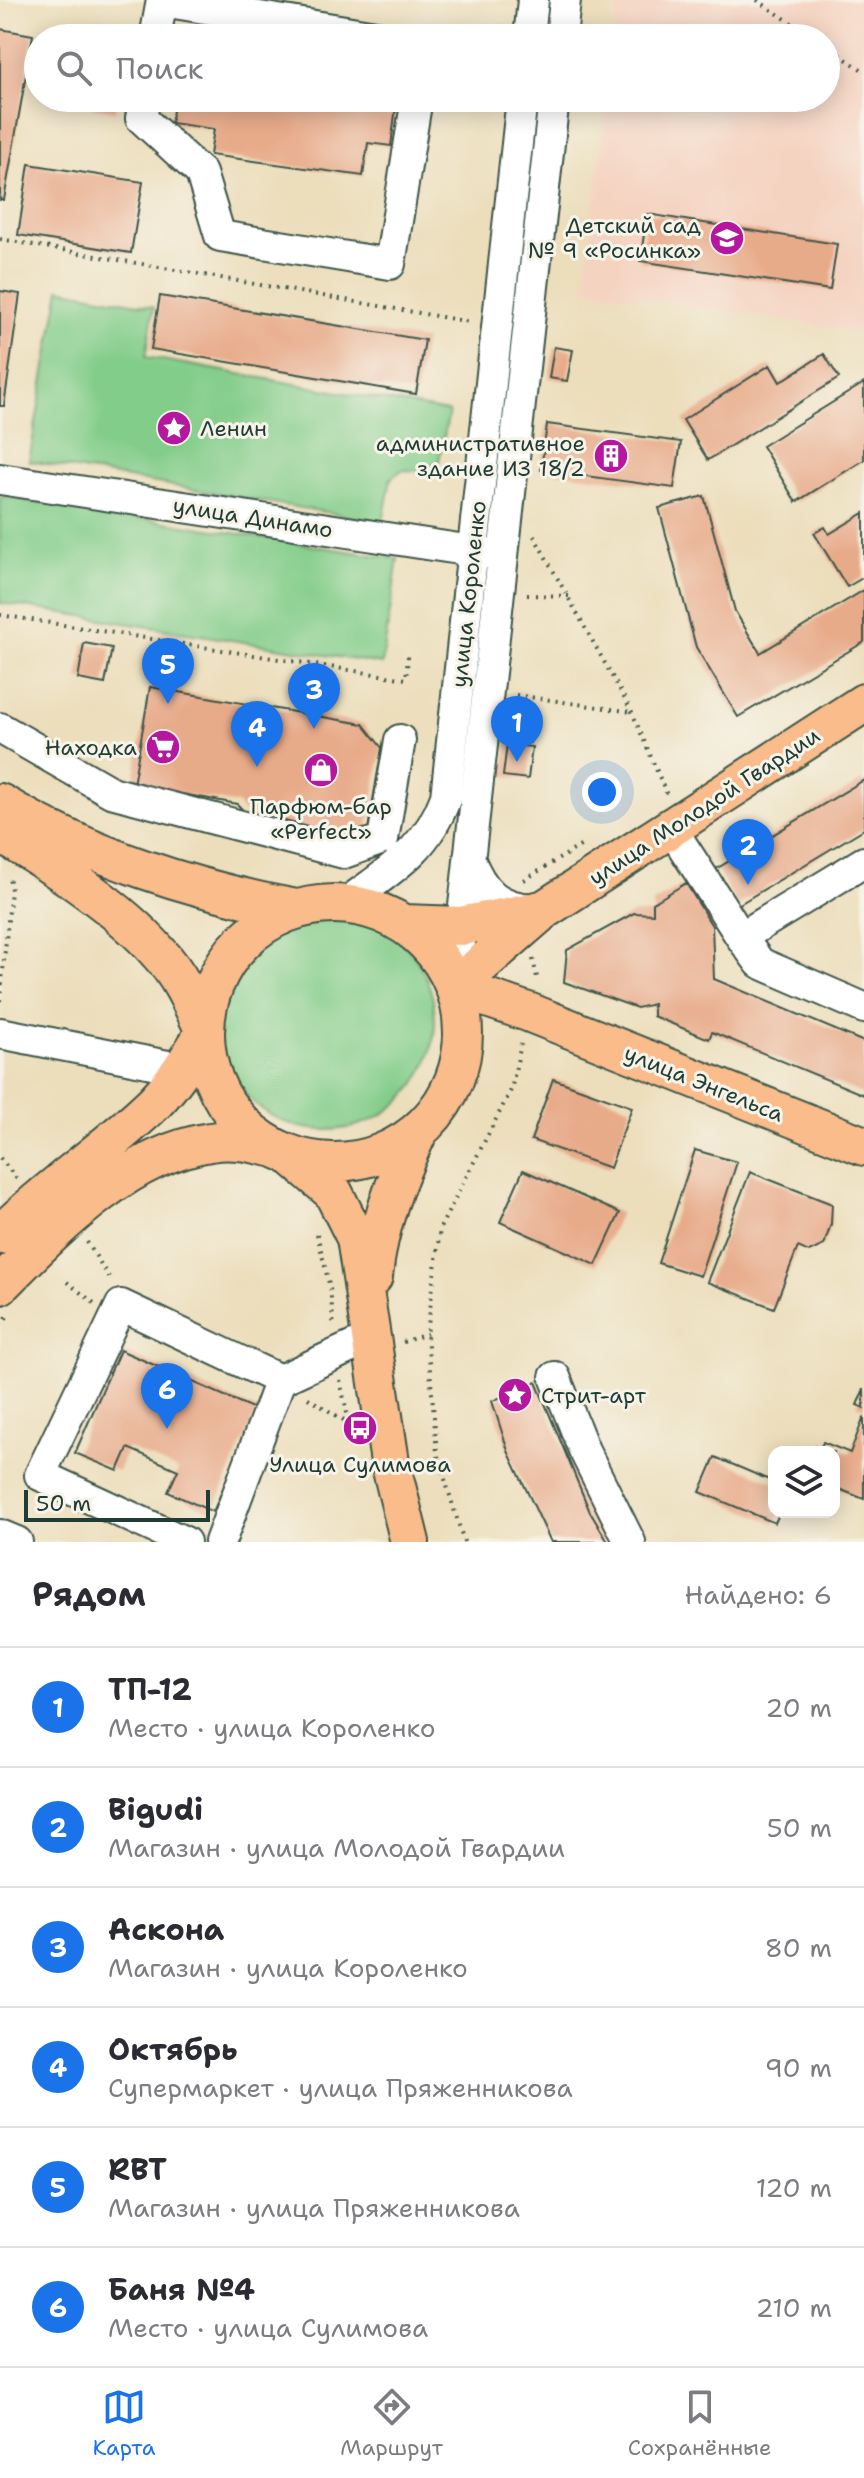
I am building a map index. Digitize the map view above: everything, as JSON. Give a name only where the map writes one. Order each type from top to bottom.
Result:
[{"type":"main road","name":"улица Молодой Гвардии","points":[[545,909],[864,703]]},
{"type":"main road","points":[[0,803],[87,849],[156,876],[225,896],[296,909],[345,904],[382,913],[404,924],[437,955],[455,987],[464,1024],[460,1066]]},
{"type":"main road","points":[[0,833],[111,909],[157,950],[189,994],[205,1032],[214,1082],[229,1109],[247,1129],[333,1192],[346,1212],[356,1238],[390,1462],[410,1542]]},
{"type":"main road","points":[[0,1235],[33,1202],[146,1110],[183,1069],[205,1032],[214,983],[236,948],[263,925],[296,909]]},
{"type":"main road","points":[[404,924],[461,926],[545,909]]},
{"type":"main road","points":[[455,987],[545,909]]},
{"type":"main road","name":"улица Энгельса","points":[[455,987],[864,1146]]},
{"type":"main road","points":[[370,1329],[376,1245],[393,1184],[418,1132],[450,1091],[472,1044],[485,1030],[532,1017]]},
{"type":"main road","points":[[5,1299],[44,1241],[111,1187],[144,1166],[207,1142],[246,1141],[319,1162],[358,1160],[395,1147],[418,1132]]},
{"type":"street","points":[[530,24],[533,0]]},
{"type":"street","points":[[562,24],[565,0]]},
{"type":"street","points":[[158,24],[162,1],[302,24]]},
{"type":"street","points":[[142,112],[141,118],[201,173],[220,236],[390,264],[415,112]]},
{"type":"street","name":"улица Короленко","points":[[345,904],[421,846],[437,823],[446,797],[520,112]]},
{"type":"street","name":"улица Короленко","points":[[455,987],[553,112]]},
{"type":"street","name":"улица Динамо","points":[[0,479],[505,556]]},
{"type":"street","points":[[0,728],[111,792],[344,853],[383,839],[400,740]]},
{"type":"street","points":[[682,820],[741,937],[760,963],[864,1008]]},
{"type":"street","points":[[469,858],[481,886],[497,902],[516,908],[545,909]]},
{"type":"street","points":[[741,937],[864,862]]},
{"type":"street","points":[[0,1033],[183,1069]]},
{"type":"street","points":[[185,1542],[40,1475],[121,1305],[280,1380]]},
{"type":"street","points":[[220,1542],[280,1380],[336,1353],[370,1329]]},
{"type":"street","points":[[555,1377],[584,1450],[630,1542]]},
{"type":"street","points":[[0,1535],[17,1542]]},
{"type":"path","points":[[757,0],[793,24]]},
{"type":"path","points":[[840,55],[864,71]]},
{"type":"path","points":[[0,239],[482,324]]},
{"type":"path","points":[[527,523],[632,712],[666,794],[682,820]]},
{"type":"path","points":[[527,595],[569,596]]},
{"type":"path","points":[[0,615],[406,679],[408,656]]},
{"type":"path","points":[[508,694],[632,712]]},
{"type":"path","points":[[0,866],[9,871],[11,890],[0,1001]]},
{"type":"path","points":[[464,1542],[437,1453],[427,1334],[440,1228],[511,1090],[540,992],[530,947]]},
{"type":"path","points":[[0,1158],[19,1181]]},
{"type":"path","points":[[313,1225],[330,1288],[336,1353],[355,1451]]},
{"type":"path","points":[[75,1252],[98,1233]]},
{"type":"path","points":[[86,1242],[107,1270]]},
{"type":"path","points":[[0,1324],[5,1299]]},
{"type":"path","points":[[280,1380],[347,1422]]},
{"type":"shaded area","name":"Детский сад № 9 «Росинка»","points":[[618,0],[864,0],[864,333],[584,289],[605,112],[840,112],[840,24],[615,24]]},
{"type":"green space","points":[[60,289],[154,307],[146,357],[449,412],[437,471],[402,470],[391,478],[383,522],[29,461]]},
{"type":"green space","points":[[0,496],[398,559],[382,664],[0,603]]},
{"type":"green space","points":[[326,912],[368,920],[387,930],[403,944],[417,960],[427,979],[435,1021],[427,1063],[417,1082],[403,1098],[387,1112],[368,1122],[326,1130],[284,1122],[265,1112],[249,1098],[235,1082],[225,1063],[217,1021],[225,979],[235,960],[249,944],[265,930],[284,920]]},
{"type":"building","points":[[0,29],[24,33],[24,86],[4,200],[0,200]]},
{"type":"building","points":[[173,112],[395,112],[391,146],[368,143],[363,176],[210,155],[214,129],[171,123]]},
{"type":"building","points":[[29,164],[143,182],[131,253],[18,235]]},
{"type":"building","points":[[647,214],[837,244],[830,290],[640,261]]},
{"type":"building","points":[[0,291],[20,294],[4,406],[0,406]]},
{"type":"building","points":[[160,296],[425,340],[416,394],[151,349]]},
{"type":"building","points":[[554,347],[573,350],[567,381],[549,378]]},
{"type":"building","points":[[824,354],[839,378],[708,460],[683,420],[770,365],[780,382]]},
{"type":"building","points":[[864,383],[864,460],[796,502],[762,446]]},
{"type":"building","name":"административное здание ИЗ 18/2","points":[[547,424],[681,442],[674,488],[541,470]]},
{"type":"building","points":[[704,496],[735,611],[760,653],[864,590],[864,642],[738,717],[696,647],[659,508]]},
{"type":"building","points":[[864,513],[864,577],[847,587],[814,533],[825,527],[829,534]]},
{"type":"building","points":[[84,643],[112,648],[105,684],[78,679]]},
{"type":"building","points":[[150,687],[363,724],[382,748],[366,841],[254,822],[237,804],[133,785]]},
{"type":"building","points":[[511,708],[534,712],[530,743],[507,740]]},
{"type":"building","points":[[507,744],[532,747],[528,779],[503,776]]},
{"type":"building","points":[[864,780],[864,829],[738,905],[716,869]]},
{"type":"building","points":[[686,883],[712,926],[714,979],[864,1042],[864,1095],[712,1032],[709,1039],[653,1016],[653,1004],[637,1008],[564,982],[567,950],[634,913],[653,914],[653,903]]},
{"type":"building","points":[[553,1079],[632,1107],[610,1168],[531,1140]]},
{"type":"building","points":[[695,1150],[737,1162],[700,1276],[658,1263]]},
{"type":"building","points":[[523,1170],[620,1213],[596,1265],[500,1222]]},
{"type":"building","points":[[750,1172],[832,1204],[831,1224],[824,1245],[809,1252],[798,1247],[774,1308],[707,1282]]},
{"type":"building","points":[[120,1350],[257,1410],[213,1512],[168,1492],[178,1470],[128,1448],[118,1471],[75,1453]]},
{"type":"building","points":[[536,1382],[590,1512],[608,1542],[551,1542],[508,1451],[492,1401]]},
{"type":"building","points":[[864,1389],[864,1408],[857,1405]]},
{"type":"building","points":[[864,1417],[864,1499],[840,1489],[840,1449],[850,1453]]},
{"type":"building","points":[[715,1457],[768,1479],[768,1518],[777,1518],[775,1523],[700,1492]]},
{"type":"place","name":"Детский сад № 9 «Росинка»","points":[[727,238]]},
{"type":"place","name":"Ленин","points":[[174,428]]},
{"type":"place","name":"административное здание ИЗ 18/2","points":[[611,456]]},
{"type":"place","name":"RBT","points":[[168,704]]},
{"type":"place","name":"Аскона","points":[[314,729]]},
{"type":"place","name":"Находка","points":[[163,747]]},
{"type":"place","name":"ТП-12","points":[[517,762]]},
{"type":"place","name":"Октябрь","points":[[257,767]]},
{"type":"place","name":"Парфюм-бар «Perfect»","points":[[321,770]]},
{"type":"place","name":"Bigudi","points":[[748,885]]},
{"type":"place","name":"Стрит-арт","points":[[515,1395]]},
{"type":"place","name":"Улица Сулимова","points":[[360,1428]]},
{"type":"place","name":"Баня №4","points":[[167,1429]]}]
